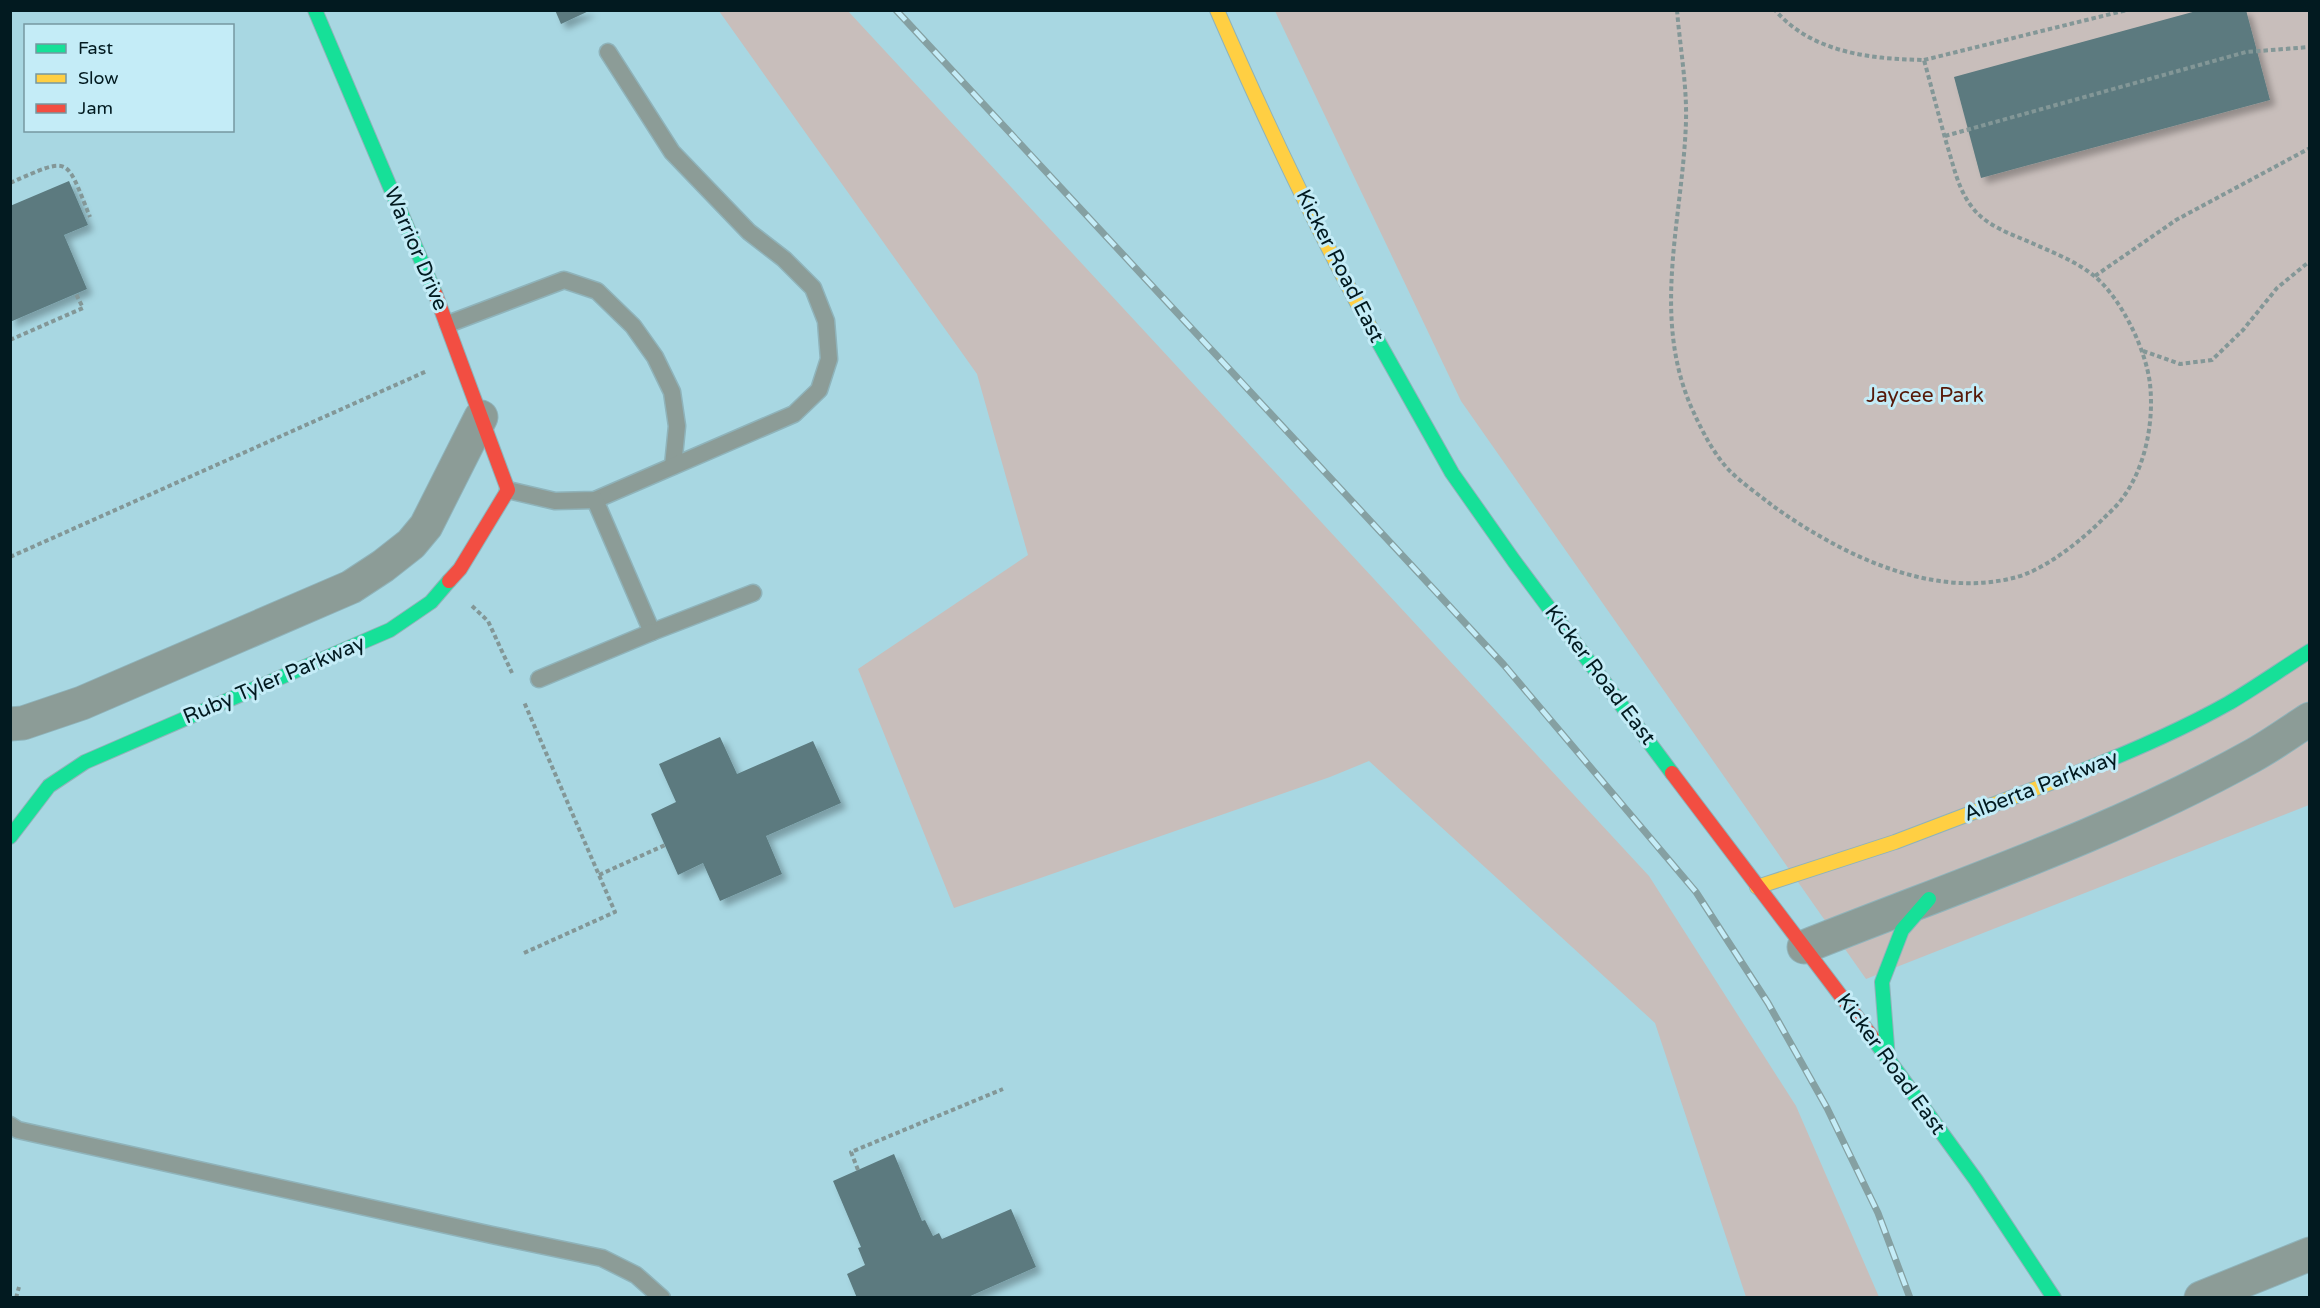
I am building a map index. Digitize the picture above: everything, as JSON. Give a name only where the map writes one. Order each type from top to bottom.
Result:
[{"type":"street","name":"Warrior Drive","points":[[315,10],[447,324],[508,490]]},
{"type":"street","name":"Kicker Road East","points":[[1217,10],[1254,95],[1345,282],[1452,472],[1514,561],[1888,1059],[1976,1180],[2054,1298]]},
{"type":"street","points":[[10,724],[23,723],[82,704],[351,587],[383,567],[411,544],[426,526],[482,417]]},
{"type":"street","name":"Ruby Tyler Parkway","points":[[10,837],[49,786],[85,762],[390,630],[431,602],[460,569],[508,490]]},
{"type":"street","name":"Alberta Parkway","points":[[1757,887],[1895,842],[2126,754],[2230,702],[2310,651]]},
{"type":"street","points":[[1804,947],[1929,899],[2157,805],[2253,755],[2310,719]]},
{"type":"street","points":[[1888,1059],[1882,982],[1902,930],[1929,899]]},
{"type":"street","points":[[2201,1298],[2310,1254]]},
{"type":"lane","points":[[508,490],[555,501],[595,500],[794,414],[819,390],[829,359],[826,321],[813,288],[784,259],[749,232],[672,152],[608,52]]},
{"type":"lane","points":[[447,324],[564,280],[597,291],[633,326],[656,357],[672,392],[677,426],[673,466]]},
{"type":"lane","points":[[595,500],[652,632]]},
{"type":"lane","points":[[539,679],[753,593]]},
{"type":"lane","points":[[10,1125],[18,1130],[492,1235],[602,1257],[636,1275],[662,1298]]},
{"type":"path","points":[[1677,10],[1686,118],[1670,280],[1671,327],[1678,368],[1691,408],[1707,439],[1727,468],[1767,501],[1832,544],[1909,574],[1946,582],[1980,583],[2015,578],[2051,560],[2092,531],[2124,498],[2138,473],[2147,440],[2151,413],[2150,381],[2142,351],[2128,322],[2095,276],[2072,261],[1990,224],[1972,208],[1960,187],[1924,60]]},
{"type":"path","points":[[1775,10],[1787,24],[1814,41],[1843,51],[1881,59],[1924,60],[2127,10]]},
{"type":"path","points":[[1945,136],[2246,52],[2310,47]]},
{"type":"path","points":[[2095,276],[2176,220],[2310,148]]},
{"type":"path","points":[[10,183],[52,165],[61,165],[68,168],[73,176],[90,217]]},
{"type":"path","points":[[2142,351],[2180,364],[2212,360],[2243,330],[2277,288],[2310,261]]},
{"type":"path","points":[[10,340],[83,308],[76,294]]},
{"type":"path","points":[[10,557],[427,371]]},
{"type":"path","points":[[469,604],[488,621],[512,675]]},
{"type":"path","points":[[522,696],[615,912],[524,953]]},
{"type":"path","points":[[599,875],[665,845]]},
{"type":"path","points":[[858,1170],[851,1152],[1003,1089]]},
{"type":"path","points":[[16,1298],[19,1287]]},
{"type":"green space","points":[[719,11],[848,11],[1649,876],[1796,1106],[1879,1297],[1746,1297],[1655,1023],[1369,761],[1330,777],[954,908],[858,669],[1028,555],[977,374]]},
{"type":"green space","name":"Jaycee Park","points":[[1275,11],[2309,11],[2309,805],[1866,979],[1461,401]]},
{"type":"building","points":[[555,10],[591,10],[561,24]]},
{"type":"building","points":[[2200,10],[2246,10],[2270,100],[1981,178],[1954,77]]},
{"type":"building","points":[[69,181],[88,225],[64,235],[87,289],[10,322],[10,206]]},
{"type":"building","points":[[720,737],[737,774],[813,741],[841,803],[766,836],[782,874],[720,901],[703,863],[678,875],[651,814],[676,802],[659,764]]},
{"type":"building","points":[[894,1154],[922,1221],[925,1220],[933,1236],[939,1233],[942,1239],[1011,1209],[1036,1267],[966,1298],[857,1298],[847,1274],[865,1265],[858,1248],[861,1247],[833,1181]]},
{"type":"railway","points":[[896,10],[1504,665],[1696,892],[1768,1003],[1827,1108],[1878,1213],[1910,1298]]},
{"type":"traffic: fast","points":[[315,10],[435,293]]},
{"type":"traffic: fast","points":[[1374,334],[1452,473],[1514,561],[1672,773]]},
{"type":"traffic: fast","points":[[10,837],[49,786],[85,762],[390,630],[431,602],[449,581]]},
{"type":"traffic: fast","points":[[2079,772],[2117,757],[2211,713],[2310,651]]},
{"type":"traffic: fast","points":[[1888,1059],[1882,982],[1902,930],[1929,899]]},
{"type":"traffic: fast","points":[[1872,1037],[1976,1180],[2054,1298]]},
{"type":"traffic: slow","points":[[1217,10],[1292,174],[1374,334]]},
{"type":"traffic: slow","points":[[1757,887],[1895,842],[2079,772]]},
{"type":"traffic: jam","points":[[435,293],[508,490],[460,569],[449,581]]},
{"type":"traffic: jam","points":[[1672,773],[1872,1037]]}]
